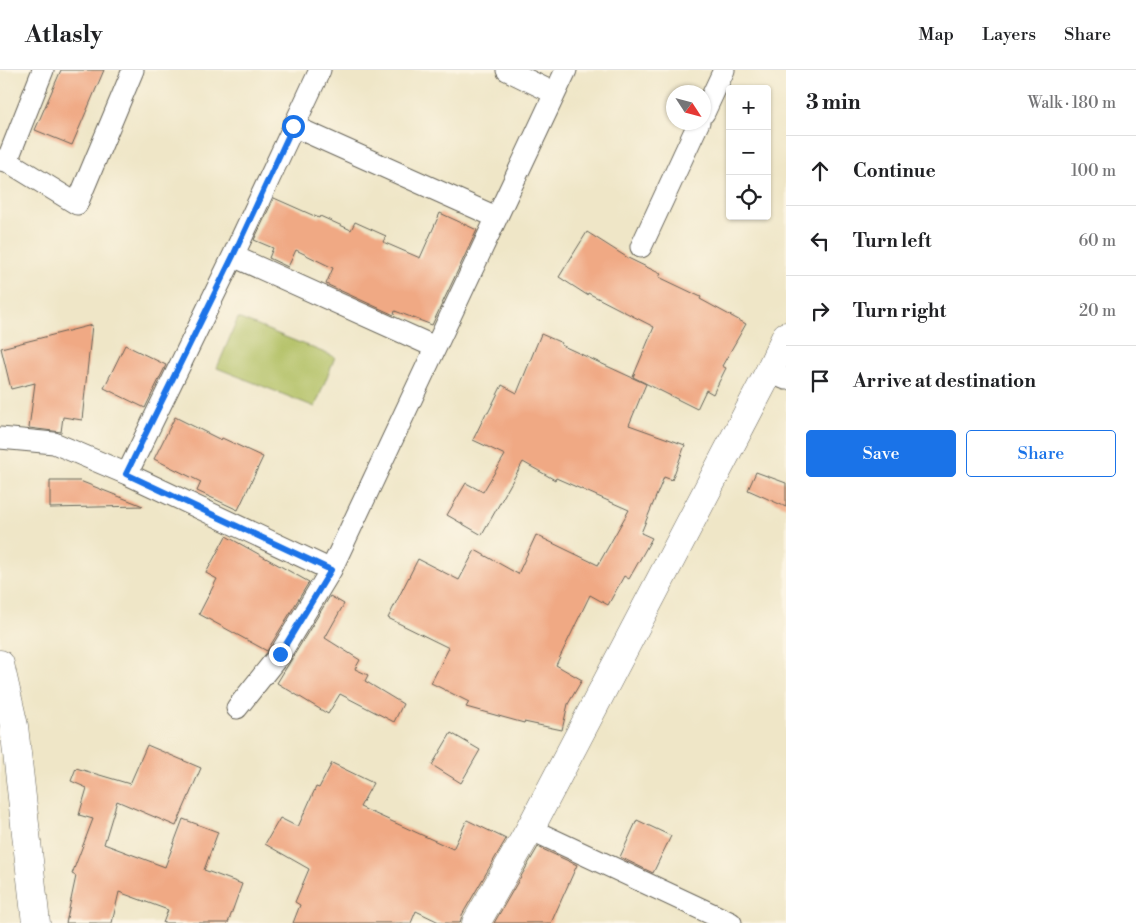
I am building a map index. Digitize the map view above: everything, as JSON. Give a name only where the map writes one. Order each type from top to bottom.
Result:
[{"type":"street","points":[[43,70],[3,160],[77,204],[133,70]]},
{"type":"street","points":[[126,474],[233,256],[320,70]]},
{"type":"street","points":[[507,70],[554,93]]},
{"type":"street","points":[[237,708],[280,654],[331,570],[566,70]]},
{"type":"street","points":[[711,98],[724,70]]},
{"type":"street","points":[[293,126],[496,217]]},
{"type":"street","points":[[641,247],[695,130]]},
{"type":"street","points":[[233,256],[435,347]]},
{"type":"street","points":[[476,923],[530,829],[778,376],[786,336]]},
{"type":"street","points":[[0,438],[54,443],[126,474],[331,570]]},
{"type":"street","points":[[0,664],[14,726],[36,923]]},
{"type":"street","points":[[530,829],[731,923]]},
{"type":"green space","points":[[238,318],[335,357],[315,407],[217,368]]},
{"type":"building","points":[[61,70],[104,70],[72,145],[35,130]]},
{"type":"building","points":[[274,198],[351,230],[355,222],[386,236],[383,242],[420,258],[440,213],[477,230],[432,325],[395,311],[394,315],[326,284],[333,268],[296,250],[288,267],[269,258],[273,248],[254,240]]},
{"type":"building","points":[[587,232],[628,258],[661,274],[659,277],[701,297],[700,299],[746,324],[722,366],[726,368],[713,394],[706,390],[697,409],[633,377],[654,327],[588,293],[587,295],[559,277]]},
{"type":"building","points":[[92,325],[82,420],[63,417],[61,432],[29,428],[35,383],[11,389],[1,348]]},
{"type":"building","points":[[541,334],[646,384],[629,425],[685,445],[672,480],[664,477],[641,533],[652,538],[629,579],[624,576],[608,605],[590,595],[556,665],[582,680],[568,704],[562,730],[524,723],[466,707],[469,702],[431,683],[449,648],[388,618],[418,559],[459,580],[475,550],[518,574],[536,535],[598,565],[629,510],[556,478],[555,480],[523,462],[482,535],[447,515],[466,483],[483,492],[505,455],[473,440],[502,385],[517,393]]},
{"type":"building","points":[[125,345],[166,365],[145,408],[104,388]]},
{"type":"building","points":[[175,417],[221,440],[222,438],[263,457],[238,510],[197,491],[201,482],[154,459]]},
{"type":"building","points":[[756,472],[786,483],[786,507],[748,490]]},
{"type":"building","points":[[50,481],[80,481],[143,506],[50,508]]},
{"type":"building","points":[[226,536],[309,582],[267,651],[199,614],[217,579],[206,573]]},
{"type":"building","points":[[330,596],[344,604],[325,638],[360,660],[355,669],[368,675],[365,681],[403,704],[394,722],[340,694],[328,714],[277,683]]},
{"type":"building","points":[[451,733],[480,750],[461,783],[432,765]]},
{"type":"building","points":[[147,745],[201,768],[176,826],[117,801],[104,844],[165,867],[183,819],[218,832],[204,870],[242,884],[228,923],[163,923],[168,910],[119,892],[112,923],[66,923],[76,876],[72,874],[93,819],[79,815],[87,788],[71,781],[76,768],[130,784]]},
{"type":"building","points":[[332,763],[373,783],[360,807],[453,849],[467,820],[506,839],[462,915],[460,923],[441,923],[416,911],[411,923],[293,923],[300,905],[295,902],[309,869],[265,844],[280,818],[298,827],[316,787],[319,788]]},
{"type":"building","points":[[637,820],[671,836],[653,873],[620,857]]},
{"type":"building","points":[[538,847],[577,865],[551,923],[494,923]]},
{"type":"route","points":[[280,654],[331,570],[126,474],[233,256],[293,126]]}]
